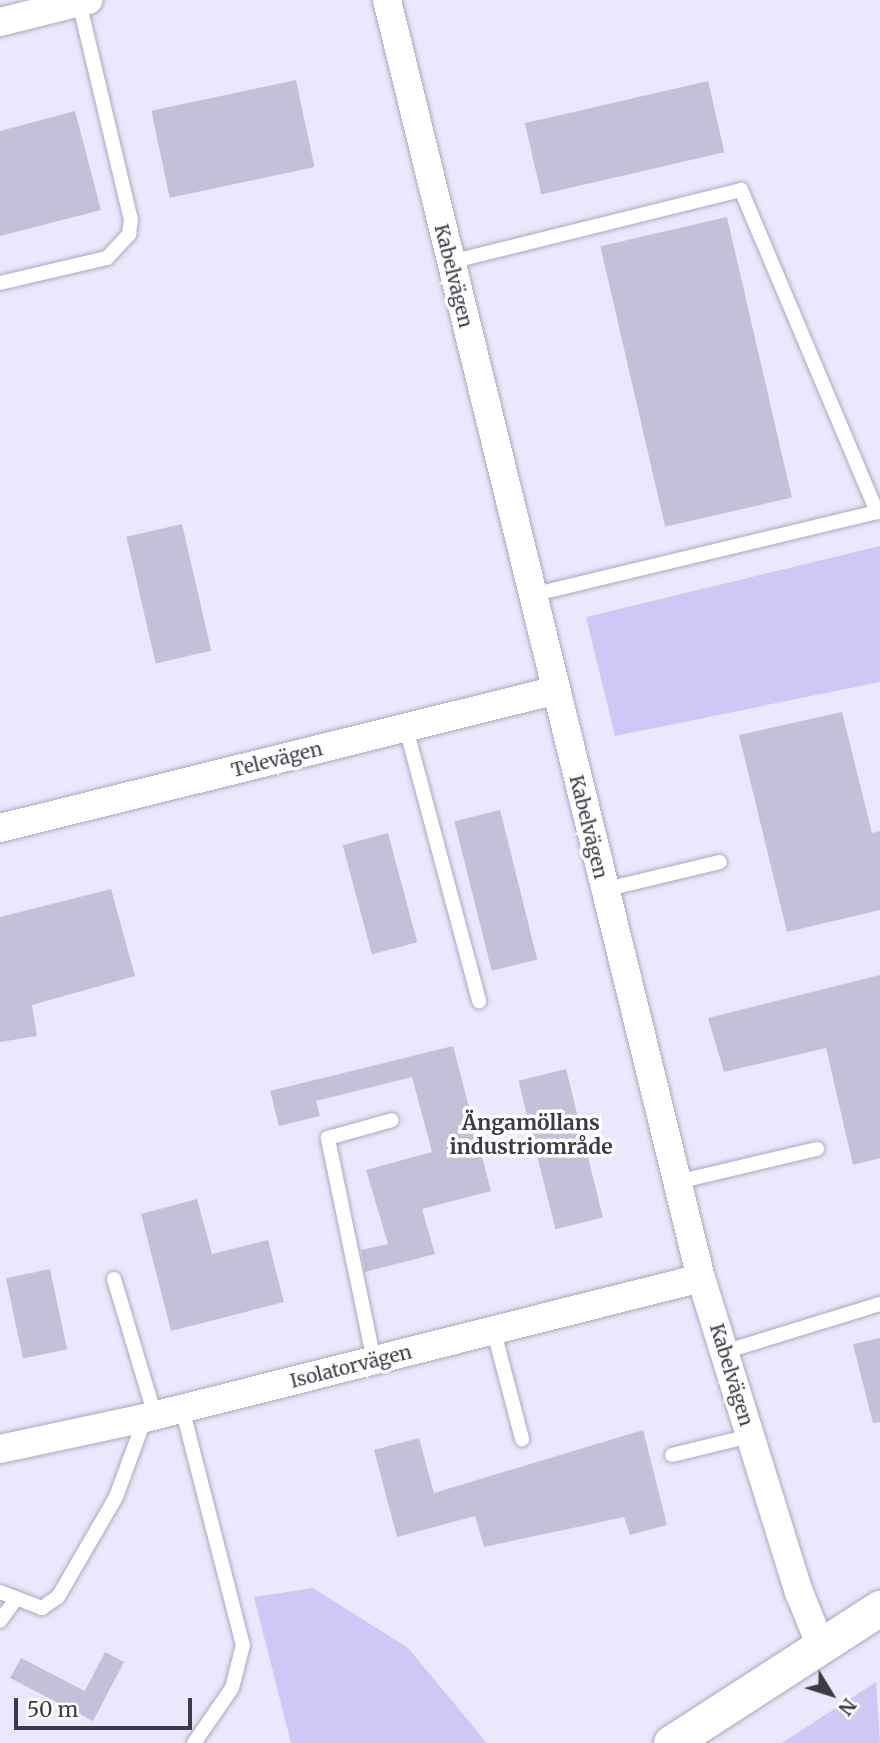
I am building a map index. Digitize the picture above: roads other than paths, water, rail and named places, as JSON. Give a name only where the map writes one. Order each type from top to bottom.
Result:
[{"type":"street","name":"Kabelvägen","points":[[387,0],[530,595],[701,1278],[750,1436],[820,1644]]},
{"type":"street","points":[[0,22],[84,1]]},
{"type":"street","name":"Televägen","points":[[0,828],[554,691]]},
{"type":"street","name":"Isolatorvägen","points":[[0,1449],[150,1417],[701,1278]]},
{"type":"street","points":[[671,1743],[820,1644],[880,1608]]},
{"type":"lane","points":[[0,283],[107,258],[129,234],[131,220],[84,1]]},
{"type":"lane","points":[[450,262],[741,190],[877,512],[530,595]]},
{"type":"lane","points":[[406,728],[480,1002]]},
{"type":"lane","points":[[603,890],[720,862]]},
{"type":"lane","points":[[374,1361],[328,1138],[392,1120]]},
{"type":"lane","points":[[677,1182],[817,1149]]},
{"type":"lane","points":[[0,1592],[15,1600],[42,1608],[58,1597],[116,1497],[150,1417],[114,1279]]},
{"type":"lane","points":[[724,1352],[880,1304]]},
{"type":"lane","points":[[494,1332],[522,1439]]},
{"type":"lane","points":[[182,1408],[243,1645],[232,1688],[194,1743]]},
{"type":"lane","points":[[672,1455],[750,1436]]},
{"type":"lane","points":[[0,1621],[15,1600]]},
{"type":"district","name":"Ängamöllans industriområde","points":[[531,1135]]}]
